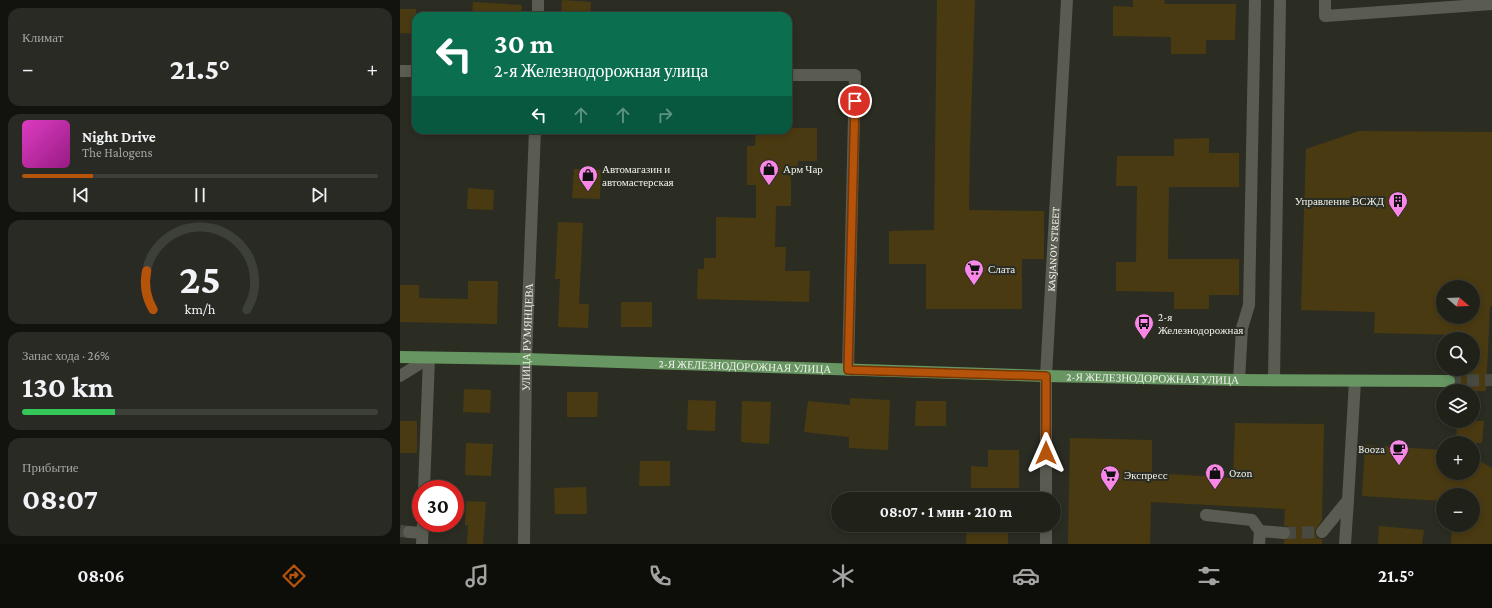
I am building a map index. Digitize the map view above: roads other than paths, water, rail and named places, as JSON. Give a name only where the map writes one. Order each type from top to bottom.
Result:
[{"type":"main road","name":"2-Я ЖЕЛЕЗНОДОРОЖНАЯ УЛИЦА","points":[[400,357],[526,359],[1046,376],[1239,380],[1449,380]]},
{"type":"street","points":[[538,0],[538,12]]},
{"type":"street","name":"KASJANOV STREET","points":[[1046,492],[1046,376],[1066,0]]},
{"type":"street","points":[[1239,380],[1242,328],[1249,305],[1255,0]]},
{"type":"street","points":[[1274,380],[1280,0]]},
{"type":"street","points":[[1325,0],[1325,16],[1492,4]]},
{"type":"street","points":[[400,71],[412,71]]},
{"type":"street","points":[[792,75],[855,75],[848,370]]},
{"type":"street","name":"УЛИЦА РУМЯНЦЕВА","points":[[524,544],[526,359],[535,134]]},
{"type":"street","points":[[400,376],[429,358]]},
{"type":"street","points":[[424,480],[429,358]]},
{"type":"street","points":[[1345,544],[1355,381]]},
{"type":"street","points":[[1322,532],[1348,500]]},
{"type":"street","points":[[1206,516],[1252,520],[1260,531],[1259,544]]},
{"type":"street","points":[[1260,531],[1284,533]]},
{"type":"street","points":[[409,532],[422,533]]},
{"type":"street","points":[[1046,532],[1046,544]]},
{"type":"tunnel","points":[[1449,381],[1492,380]]},
{"type":"tunnel","points":[[400,531],[409,532]]},
{"type":"tunnel","points":[[1284,533],[1322,532]]},
{"type":"place","name":"Арм Чар","points":[[769,186]]},
{"type":"place","name":"Автомагазин и автомастерская","points":[[588,192]]},
{"type":"place","name":"Управление ВСЖД","points":[[1398,218]]},
{"type":"place","name":"Слата","points":[[974,286]]},
{"type":"place","name":"2-я Железнодорожная","points":[[1144,340]]},
{"type":"place","name":"Booza","points":[[1399,466]]},
{"type":"place","name":"Ozon","points":[[1215,490]]},
{"type":"place","name":"Экспресс","points":[[1110,492]]}]
